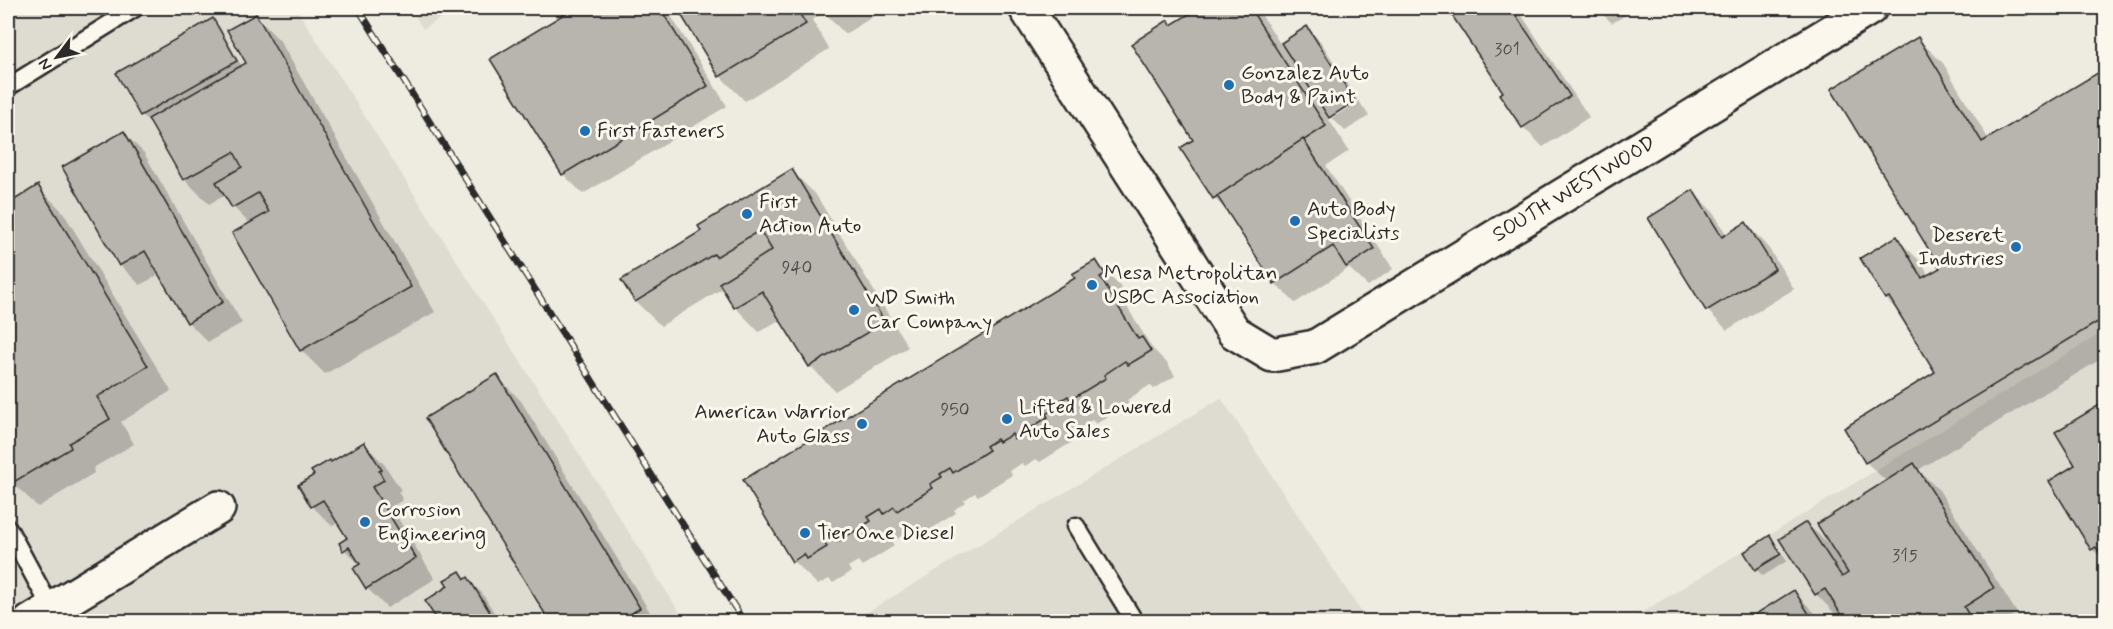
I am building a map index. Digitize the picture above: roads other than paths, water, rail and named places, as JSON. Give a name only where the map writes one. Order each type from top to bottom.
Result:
[{"type":"street","name":"SOUTH WESTWOOD","points":[[1026,8],[1234,332],[1272,355],[1315,347],[1870,8]]},
{"type":"street","points":[[40,615],[218,508]]},
{"type":"lane","points":[[8,87],[135,8]]},
{"type":"lane","points":[[1077,526],[1135,621]]},
{"type":"lane","points":[[8,528],[40,615]]},
{"type":"railway","points":[[358,8],[744,622]]},
{"type":"place","name":"Gonzalez Auto Body & Paint","points":[[1229,85]]},
{"type":"place","name":"First Fasteners","points":[[585,131]]},
{"type":"place","name":"First Action Auto","points":[[747,214]]},
{"type":"place","name":"Auto Body Specialists","points":[[1295,221]]},
{"type":"place","name":"Deseret Industries","points":[[2016,247]]},
{"type":"place","name":"Mesa Metropolitan USBC Association","points":[[1092,285]]},
{"type":"place","name":"WD Smith Car Company","points":[[854,310]]},
{"type":"place","name":"Lifted & Lowered Auto Sales","points":[[1007,419]]},
{"type":"place","name":"American Warrior Auto Glass","points":[[862,424]]},
{"type":"place","name":"Corrosion Engineering","points":[[365,522]]},
{"type":"place","name":"Tier One Diesel","points":[[805,533]]}]
